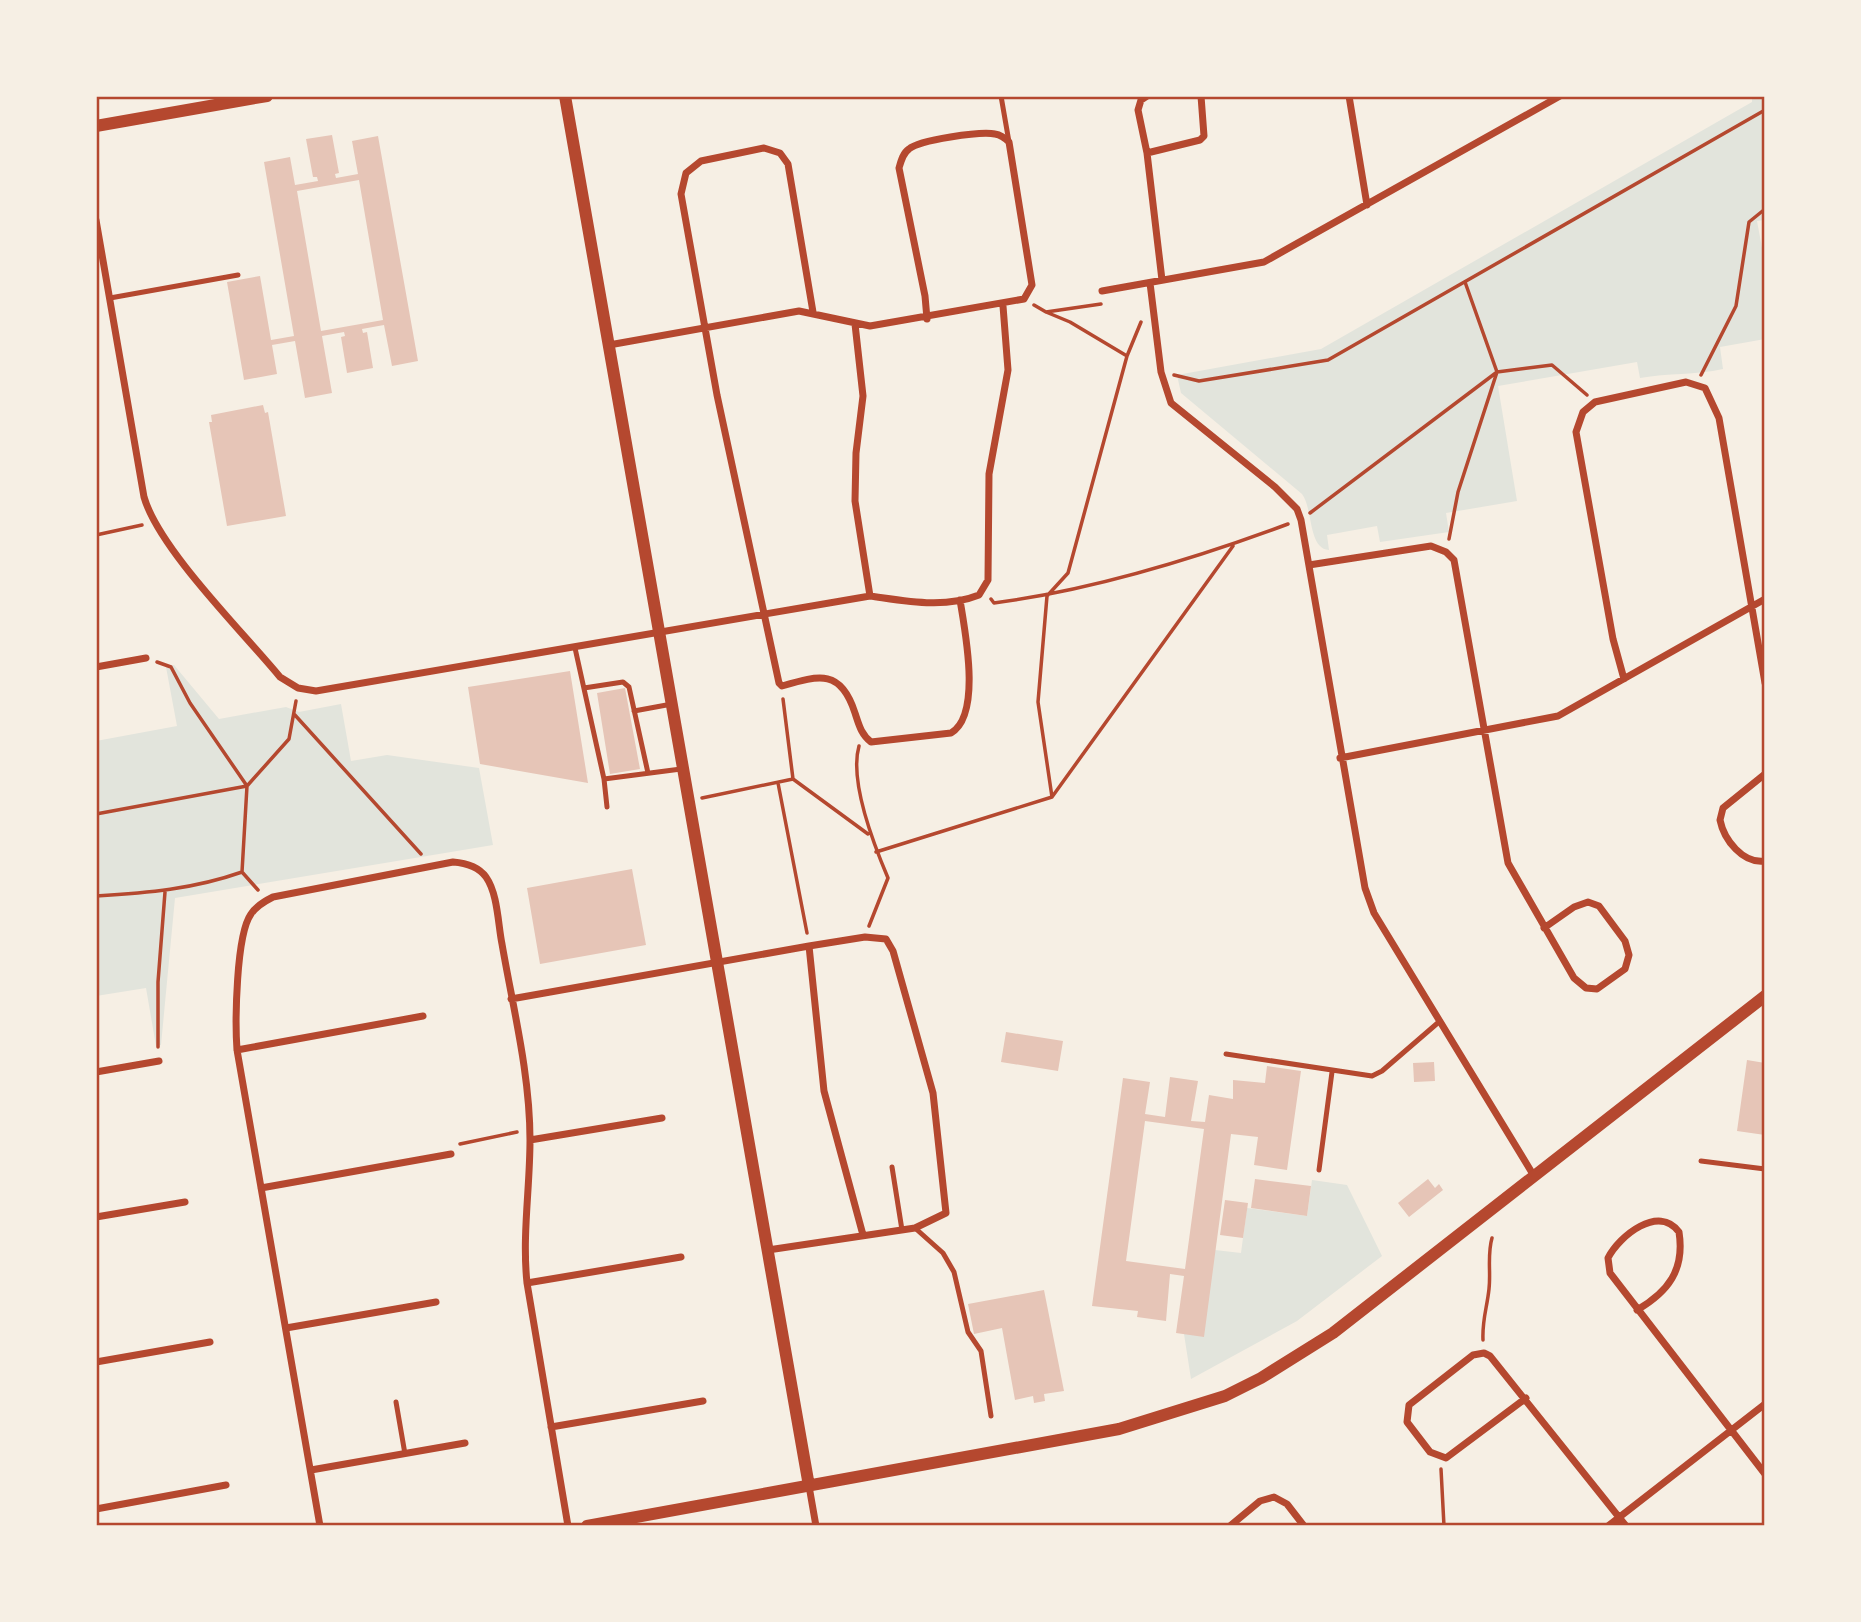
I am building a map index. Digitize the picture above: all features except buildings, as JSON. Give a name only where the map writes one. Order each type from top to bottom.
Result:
[{"type":"street","points":[[96,126],[267,96]]},
{"type":"street","points":[[565,96],[816,1526]]},
{"type":"street","points":[[1147,96],[1141,100],[1138,110],[1147,153],[1162,281]]},
{"type":"street","points":[[1147,153],[1200,140],[1204,136],[1201,96]]},
{"type":"street","points":[[1349,96],[1367,205]]},
{"type":"street","points":[[1102,291],[1265,262],[1560,96]]},
{"type":"street","points":[[609,345],[799,311],[813,312],[855,324],[891,325],[927,319],[1003,306],[1024,299],[1032,285],[1009,142],[998,134],[985,133],[920,143],[909,148],[903,156],[899,168],[925,296],[927,319]]},
{"type":"street","points":[[813,312],[788,164],[780,153],[764,148],[702,161],[686,173],[681,194],[747,538],[782,686],[806,677],[822,677],[838,682],[850,698],[863,735],[871,742],[882,743],[951,733],[961,726],[966,716],[969,664],[960,600]]},
{"type":"street","points":[[96,220],[144,497],[154,522],[280,677],[298,688],[328,691],[870,596],[922,603],[960,600],[979,595],[985,590],[988,580],[989,474],[1008,370],[1003,306]]},
{"type":"street","points":[[1150,283],[1161,372],[1165,389],[1179,412],[1275,487],[1297,509],[1364,888],[1374,913],[1534,1175]]},
{"type":"street","points":[[855,324],[863,396],[856,453],[855,501],[870,596]]},
{"type":"street","points":[[1624,679],[1613,639],[1576,432],[1583,412],[1595,402],[1686,382],[1697,383],[1712,397],[1719,418],[1765,683]]},
{"type":"street","points":[[1309,565],[1431,546],[1446,552],[1457,569],[1508,863],[1544,928],[1574,978],[1586,988],[1602,987],[1625,969],[1629,961],[1625,941],[1599,906],[1588,902],[1574,907],[1544,928]]},
{"type":"street","points":[[1340,758],[1558,716],[1765,599]]},
{"type":"street","points":[[96,667],[146,658]]},
{"type":"street","points":[[1765,774],[1723,808],[1720,820],[1741,855],[1748,860],[1765,861]]},
{"type":"street","points":[[320,1526],[237,1050],[236,1008],[245,928],[250,914],[261,904],[287,893],[453,862],[470,864],[486,877],[493,897],[512,999],[529,1101],[530,1140],[524,1249],[527,1283],[568,1526]]},
{"type":"street","points":[[512,999],[864,937],[886,939],[893,951],[933,1093],[947,1210],[944,1217],[915,1228],[768,1250]]},
{"type":"street","points":[[809,946],[824,1091],[863,1235]]},
{"type":"street","points":[[587,1526],[1085,1437],[1173,1414],[1225,1396],[1261,1378],[1333,1333],[1765,996]]},
{"type":"street","points":[[237,1050],[423,1016]]},
{"type":"street","points":[[96,1072],[159,1060]]},
{"type":"street","points":[[530,1140],[663,1118]]},
{"type":"street","points":[[261,1188],[451,1154]]},
{"type":"street","points":[[96,1217],[185,1202]]},
{"type":"street","points":[[1637,1310],[1668,1288],[1674,1279],[1679,1232],[1660,1220],[1650,1221],[1617,1245],[1608,1258],[1610,1273],[1637,1310],[1765,1474]]},
{"type":"street","points":[[527,1283],[681,1257]]},
{"type":"street","points":[[286,1328],[436,1302]]},
{"type":"street","points":[[96,1362],[210,1342]]},
{"type":"street","points":[[1527,1398],[1455,1454],[1440,1458],[1430,1452],[1407,1422],[1406,1409],[1473,1355],[1484,1353],[1495,1360],[1527,1398],[1626,1526]]},
{"type":"street","points":[[551,1427],[703,1401]]},
{"type":"street","points":[[1608,1526],[1765,1404]]},
{"type":"street","points":[[311,1470],[465,1443]]},
{"type":"street","points":[[96,1509],[226,1485]]},
{"type":"street","points":[[1230,1526],[1260,1501],[1274,1497],[1287,1504],[1304,1526]]},
{"type":"lane","points":[[1001,96],[1009,142]]},
{"type":"lane","points":[[110,298],[238,275]]},
{"type":"lane","points":[[575,648],[604,779],[607,807]]},
{"type":"lane","points":[[584,688],[625,683],[629,687],[648,774]]},
{"type":"lane","points":[[634,711],[672,704]]},
{"type":"lane","points":[[604,779],[683,769]]},
{"type":"lane","points":[[1226,1054],[1332,1072],[1375,1076],[1440,1021]]},
{"type":"lane","points":[[1319,1170],[1332,1072]]},
{"type":"lane","points":[[1701,1161],[1765,1169]]},
{"type":"lane","points":[[892,1167],[902,1230]]},
{"type":"lane","points":[[915,1228],[951,1262],[970,1336],[981,1351],[991,1416]]},
{"type":"lane","points":[[396,1402],[405,1454]]},
{"type":"path","points":[[1161,372],[1199,381],[1328,360],[1765,110]]},
{"type":"path","points":[[1697,383],[1736,306],[1749,222],[1765,209]]},
{"type":"path","points":[[1446,552],[1458,492],[1497,372],[1465,282]]},
{"type":"path","points":[[1052,797],[1038,702],[1047,596],[1068,573],[1127,356],[1152,298]]},
{"type":"path","points":[[1024,299],[1070,322],[1127,356]]},
{"type":"path","points":[[1046,312],[1112,303]]},
{"type":"path","points":[[985,590],[994,603],[1047,596],[1234,545],[1301,520],[1497,372],[1552,365],[1595,402]]},
{"type":"path","points":[[96,535],[154,522]]},
{"type":"path","points":[[876,852],[1052,797],[1234,545]]},
{"type":"path","points":[[146,658],[171,667],[190,704],[247,786],[242,872],[258,891]]},
{"type":"path","points":[[782,686],[793,779],[869,835]]},
{"type":"path","points":[[96,814],[247,786],[289,739],[298,688]]},
{"type":"path","points":[[293,715],[432,866]]},
{"type":"path","points":[[863,735],[856,759],[869,835],[888,878],[864,937]]},
{"type":"path","points":[[701,798],[793,779]]},
{"type":"path","points":[[778,782],[809,946]]},
{"type":"path","points":[[96,897],[165,892],[206,885],[242,872]]},
{"type":"path","points":[[159,1060],[158,982],[165,892]]},
{"type":"path","points":[[451,1154],[459,1144],[530,1130]]},
{"type":"path","points":[[1484,1353],[1482,1317],[1489,1289],[1489,1251],[1492,1238]]},
{"type":"path","points":[[1440,1458],[1444,1526]]},
{"type":"shaded area","points":[[1752,96],[1765,96],[1765,220],[1757,221],[1765,264],[1765,339],[1720,347],[1723,369],[1713,371],[1640,378],[1637,362],[1498,386],[1517,501],[1446,513],[1449,532],[1380,542],[1377,526],[1327,535],[1329,550],[1322,548],[1314,536],[1302,494],[1181,393],[1177,375],[1321,349],[1752,102]]},
{"type":"shaded area","points":[[174,665],[219,719],[286,707],[299,712],[341,704],[351,761],[387,755],[479,768],[493,845],[175,898],[161,1045],[156,1046],[146,988],[96,996],[96,741],[177,726],[166,667]]},
{"type":"shaded area","points":[[1312,1180],[1347,1185],[1382,1256],[1297,1321],[1191,1379],[1184,1334],[1215,1250],[1241,1253],[1247,1208],[1307,1216]]}]
